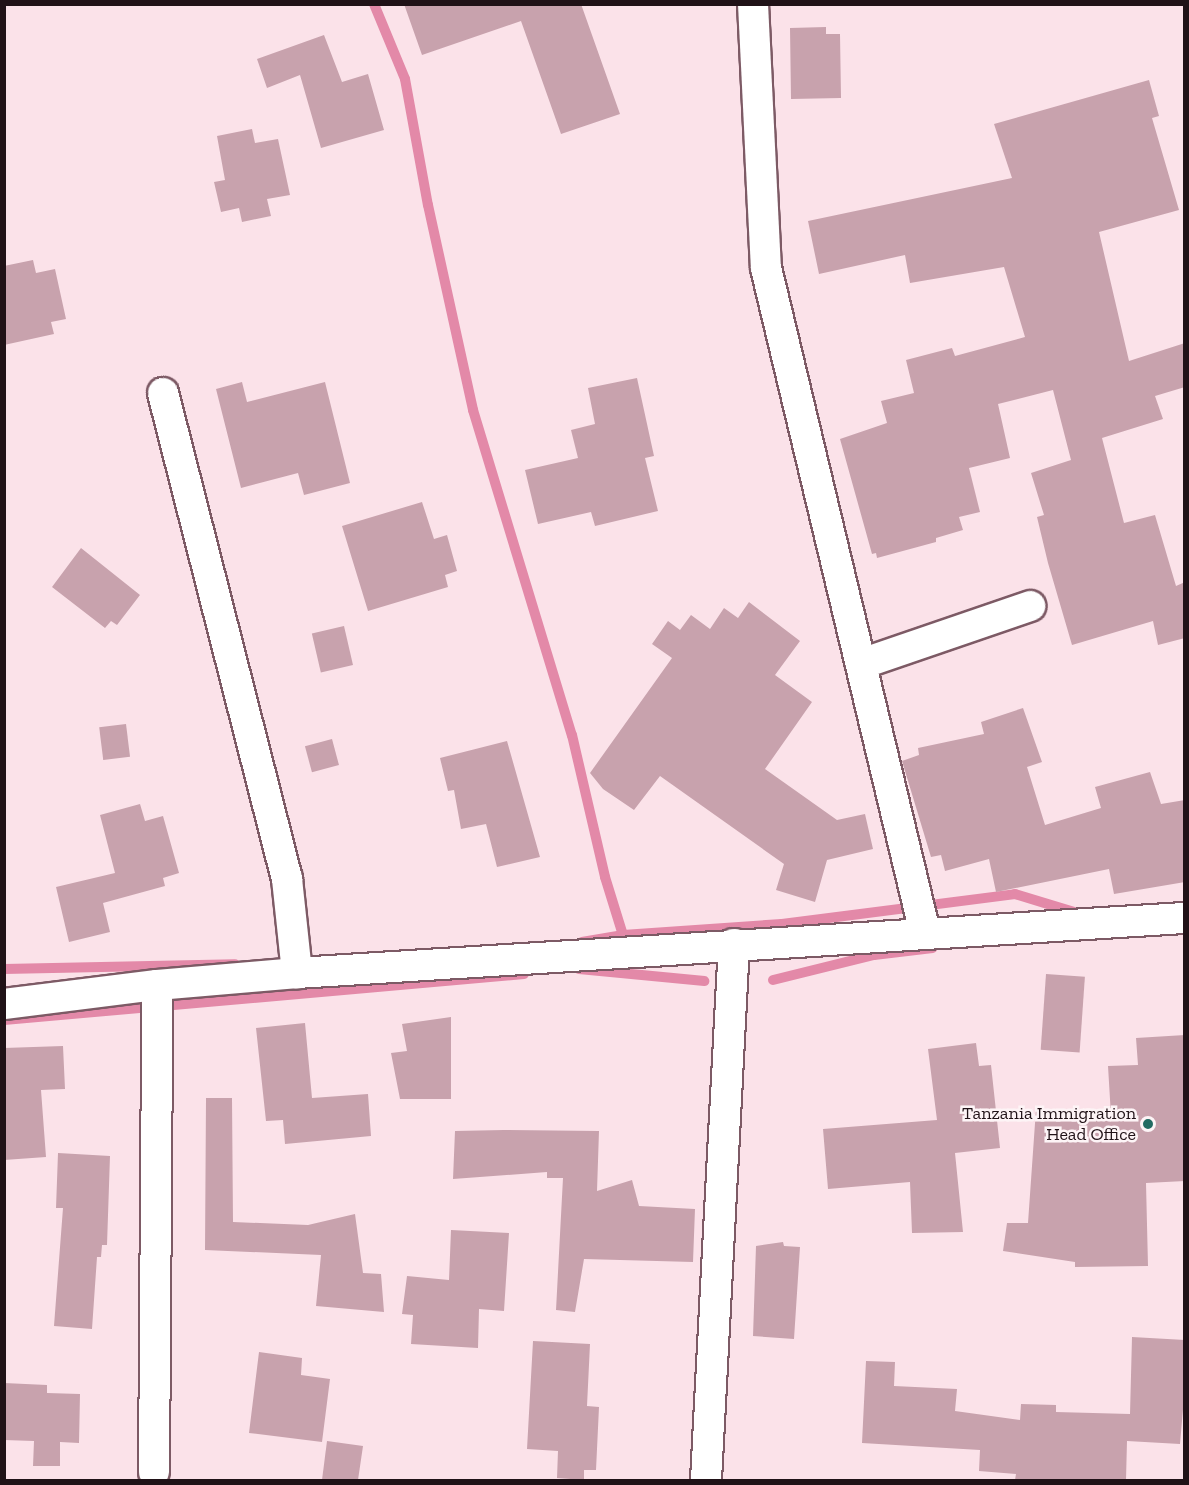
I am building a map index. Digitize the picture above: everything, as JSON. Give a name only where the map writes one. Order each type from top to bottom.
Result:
[{"type":"street","points":[[753,4],[766,268],[925,933]]},
{"type":"street","points":[[164,393],[287,879],[297,974]]},
{"type":"street","points":[[861,664],[1030,606]]},
{"type":"street","points":[[4,1004],[157,985],[297,974],[734,944],[1185,918]]},
{"type":"street","points":[[706,1480],[734,944]]},
{"type":"street","points":[[154,1472],[157,985]]},
{"type":"building","points":[[404,4],[581,4],[620,114],[561,134],[521,21],[422,55]]},
{"type":"building","points":[[826,27],[826,34],[840,34],[841,98],[791,99],[790,28]]},
{"type":"building","points":[[324,35],[342,82],[368,74],[384,130],[321,148],[300,75],[267,88],[257,59]]},
{"type":"building","points":[[1149,80],[1159,116],[1152,118],[1179,210],[1099,232],[1129,361],[1185,343],[1185,387],[1155,396],[1163,419],[1102,438],[1124,523],[1155,515],[1176,586],[1185,582],[1185,638],[1158,645],[1153,621],[1072,645],[1037,517],[1044,515],[1031,473],[1071,460],[1053,390],[998,404],[1010,458],[969,468],[980,512],[959,517],[963,530],[936,538],[936,542],[877,558],[876,553],[872,554],[840,439],[887,423],[881,401],[914,393],[906,360],[952,348],[955,356],[1025,337],[1004,267],[910,283],[905,255],[819,274],[808,221],[1012,178],[994,124]]},
{"type":"building","points":[[252,129],[255,143],[278,139],[290,195],[267,199],[271,216],[242,222],[239,208],[221,212],[214,182],[225,180],[217,136]]},
{"type":"building","points":[[33,260],[36,273],[55,269],[66,319],[51,322],[54,334],[4,345],[4,266]]},
{"type":"building","points":[[637,378],[654,456],[645,458],[658,511],[595,526],[591,512],[538,524],[525,470],[578,458],[571,430],[595,424],[588,388]]},
{"type":"building","points":[[242,382],[247,402],[325,382],[350,483],[304,495],[298,473],[241,488],[216,389]]},
{"type":"building","points":[[422,502],[434,539],[447,535],[457,571],[445,575],[448,587],[368,611],[342,526]]},
{"type":"building","points":[[81,548],[140,595],[117,625],[111,621],[105,628],[52,587]]},
{"type":"building","points":[[749,602],[800,641],[775,675],[812,702],[765,769],[837,820],[865,814],[873,849],[827,860],[815,902],[776,890],[784,864],[660,776],[634,810],[603,789],[590,773],[672,658],[652,644],[668,621],[680,630],[691,615],[710,629],[724,608],[738,618]]},
{"type":"building","points":[[344,626],[353,665],[321,672],[312,633]]},
{"type":"building","points":[[1023,708],[1042,762],[1027,767],[1045,825],[1101,808],[1095,787],[1150,772],[1161,804],[1185,800],[1185,882],[1114,894],[1109,869],[996,892],[989,859],[945,871],[941,855],[931,857],[902,761],[919,755],[918,748],[984,734],[981,722]]},
{"type":"building","points":[[126,724],[130,757],[103,760],[99,727]]},
{"type":"building","points":[[332,739],[339,765],[312,772],[305,746]]},
{"type":"building","points":[[507,741],[540,857],[497,867],[486,824],[461,829],[454,790],[448,791],[440,758]]},
{"type":"building","points":[[140,804],[145,821],[163,816],[179,873],[163,878],[165,886],[103,903],[110,932],[69,942],[56,887],[115,873],[100,815]]},
{"type":"building","points":[[1046,974],[1085,977],[1080,1053],[1041,1050]]},
{"type":"building","points":[[451,1017],[451,1099],[400,1099],[391,1053],[407,1051],[402,1024]]},
{"type":"building","points":[[305,1023],[312,1098],[368,1094],[371,1136],[285,1144],[283,1120],[266,1121],[256,1028]]},
{"type":"building","points":[[1185,1035],[1185,1181],[1146,1183],[1148,1266],[1075,1267],[1075,1262],[1003,1251],[1007,1223],[1028,1223],[1036,1109],[1111,1116],[1108,1066],[1138,1065],[1136,1038]]},
{"type":"building","points":[[976,1043],[979,1066],[991,1065],[1000,1148],[955,1153],[963,1232],[912,1233],[910,1182],[828,1189],[823,1129],[937,1120],[928,1049]]},
{"type":"building","points":[[63,1046],[65,1089],[41,1090],[46,1157],[4,1160],[4,1048]]},
{"type":"building","points":[[206,1098],[232,1098],[233,1222],[308,1225],[355,1214],[363,1273],[381,1274],[384,1312],[316,1306],[321,1255],[205,1250]]},
{"type":"building","points":[[455,1131],[599,1131],[597,1191],[632,1180],[639,1206],[695,1209],[693,1262],[584,1259],[575,1312],[556,1310],[563,1178],[547,1178],[547,1172],[453,1179]]},
{"type":"building","points":[[58,1153],[110,1156],[107,1245],[102,1245],[101,1257],[97,1257],[92,1329],[54,1326],[63,1208],[56,1208]]},
{"type":"building","points":[[451,1230],[509,1233],[504,1311],[479,1309],[478,1348],[411,1344],[413,1315],[402,1314],[407,1276],[449,1280]]},
{"type":"building","points":[[783,1242],[784,1246],[800,1247],[794,1339],[753,1336],[756,1246]]},
{"type":"building","points":[[1132,1337],[1185,1340],[1185,1386],[1180,1444],[1127,1441],[1126,1480],[1015,1480],[1016,1474],[979,1471],[980,1450],[862,1443],[866,1361],[895,1362],[894,1386],[957,1389],[955,1411],[1020,1420],[1021,1404],[1056,1405],[1056,1412],[1130,1414]]},
{"type":"building","points":[[533,1341],[590,1344],[587,1406],[599,1407],[596,1470],[584,1470],[584,1480],[557,1478],[558,1451],[527,1449]]},
{"type":"building","points":[[259,1352],[302,1358],[301,1375],[330,1379],[322,1442],[249,1433]]},
{"type":"building","points":[[4,1383],[47,1385],[47,1393],[80,1394],[79,1443],[60,1442],[60,1466],[33,1466],[34,1441],[4,1440]]},
{"type":"building","points":[[327,1441],[363,1446],[358,1480],[322,1480]]},
{"type":"waterway","points":[[374,4],[405,79],[428,205],[473,410],[572,735],[605,877],[623,935]]},
{"type":"waterway","points":[[582,942],[623,935],[782,924],[1015,894],[1074,912]]},
{"type":"waterway","points":[[773,980],[874,955],[933,948]]},
{"type":"waterway","points":[[4,969],[235,964]]},
{"type":"waterway","points":[[579,969],[704,981]]},
{"type":"waterway","points":[[4,1020],[524,974]]},
{"type":"place","name":"Tanzania Immigration Head Office","points":[[1148,1124]]}]
